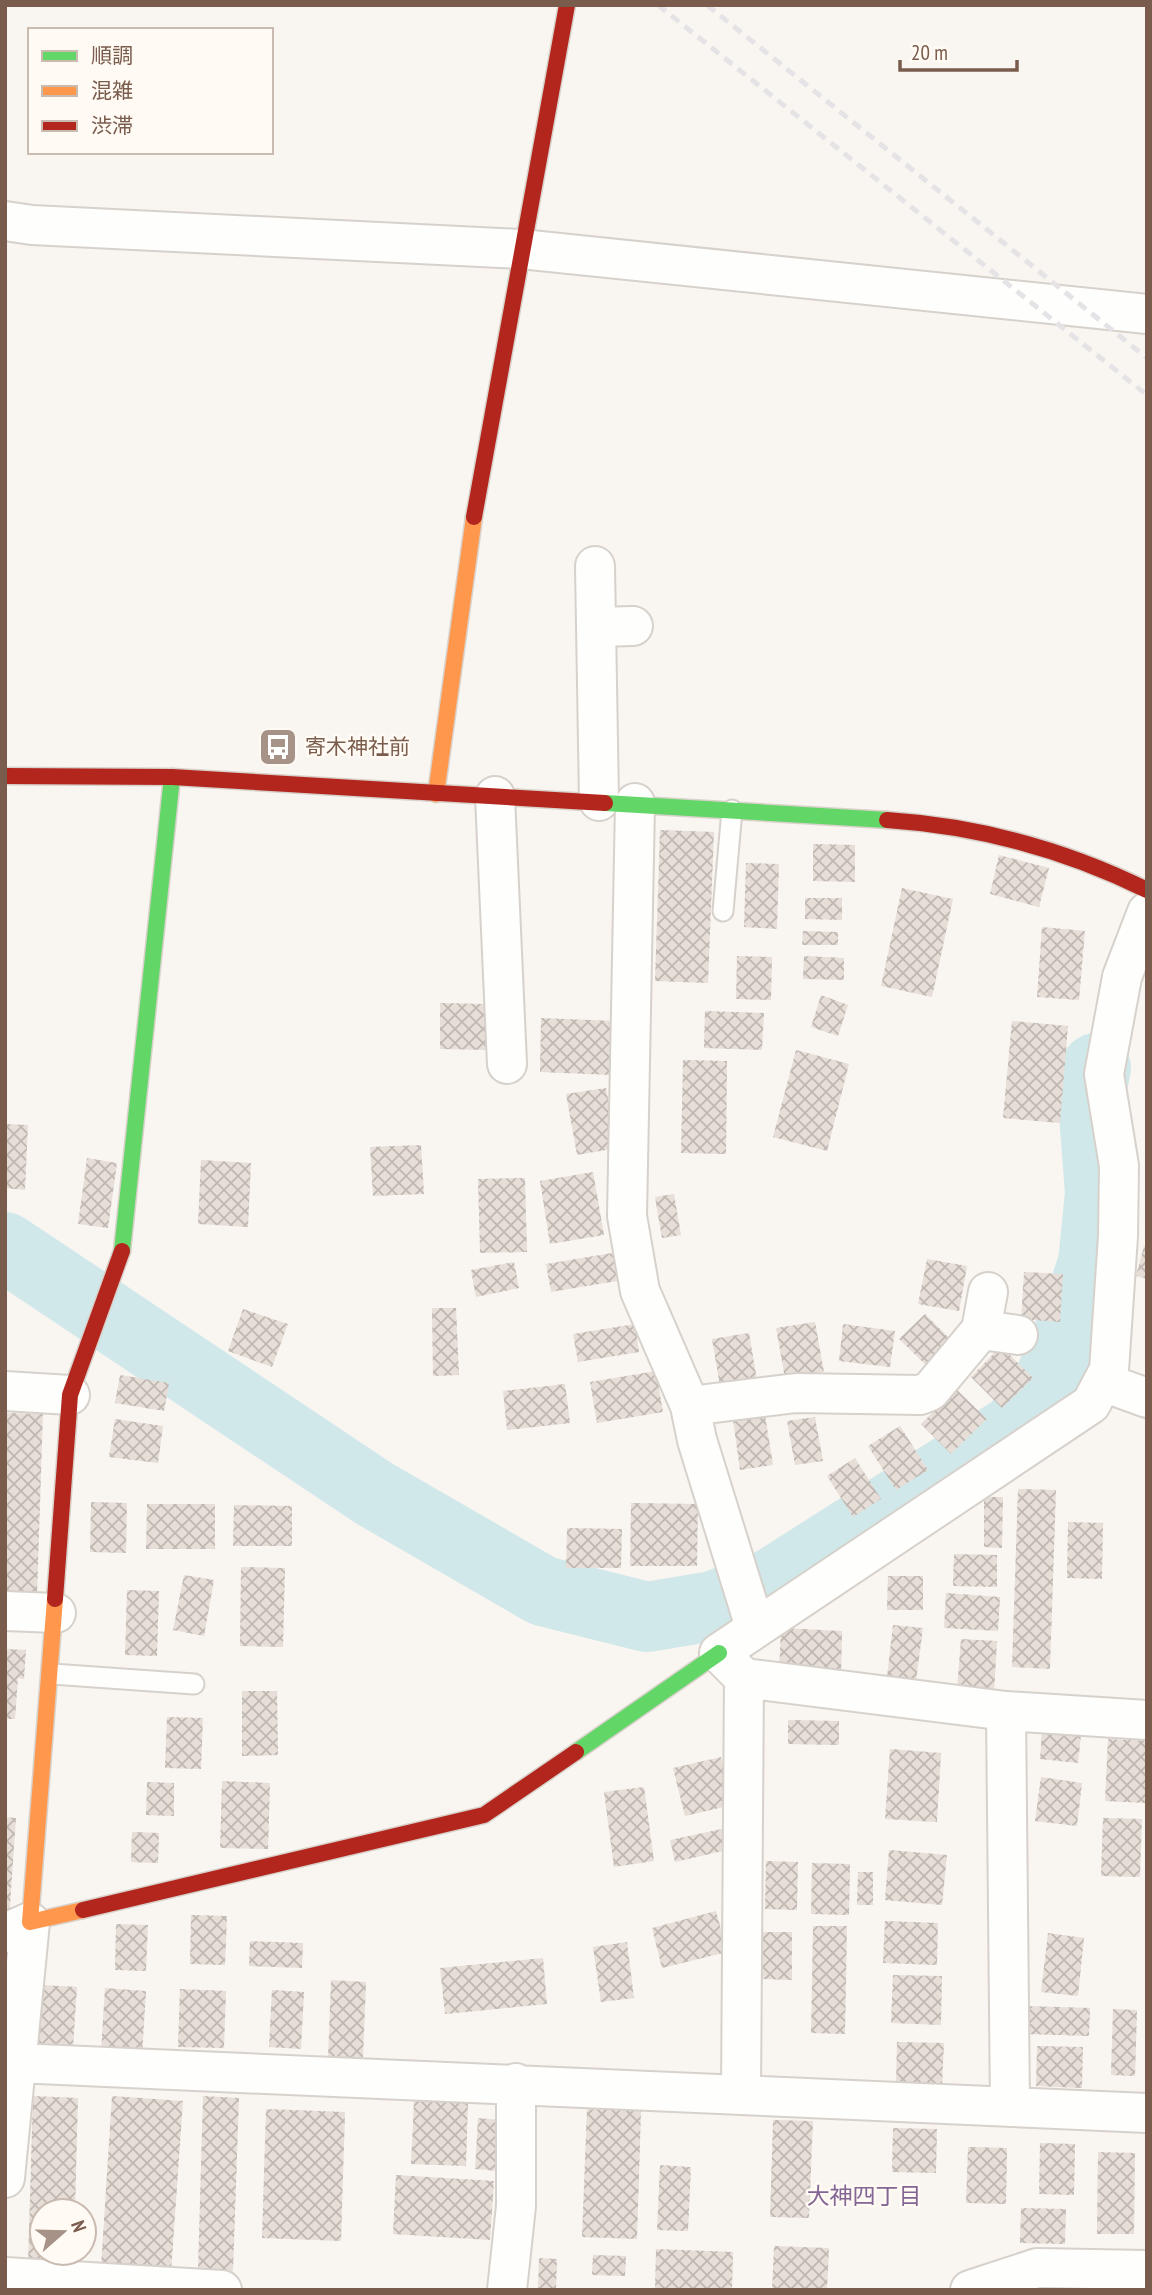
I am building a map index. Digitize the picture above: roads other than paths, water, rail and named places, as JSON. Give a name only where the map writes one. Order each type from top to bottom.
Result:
[{"type":"street","points":[[436,794],[450,658],[521,249],[568,5]]},
{"type":"street","points":[[5,221],[32,225],[521,249],[1147,314]]},
{"type":"street","points":[[595,566],[614,626],[628,1216],[640,1291],[690,1406],[755,1627]]},
{"type":"street","points":[[5,776],[172,777],[899,821],[1011,838],[1108,871],[1147,890]]},
{"type":"street","points":[[5,2178],[16,2063],[18,1928],[52,1674],[71,1395],[121,1258],[172,777]]},
{"type":"street","points":[[495,796],[507,1064]]},
{"type":"street","points":[[18,1928],[484,1815],[731,1666],[755,1627],[1091,1404],[1109,1370],[1118,1236],[1119,1166],[1104,1074],[1122,978],[1147,912]]},
{"type":"street","points":[[690,1406],[796,1393],[843,1405],[920,1395],[930,1391],[999,1332],[988,1292]]},
{"type":"street","points":[[1103,1382],[1147,1398]]},
{"type":"street","points":[[5,1391],[71,1395]]},
{"type":"street","points":[[5,1611],[56,1613]]},
{"type":"street","points":[[731,1666],[1006,1711],[1147,1720]]},
{"type":"street","points":[[731,1666],[741,2094]]},
{"type":"street","points":[[1006,1711],[1010,2107]]},
{"type":"street","points":[[16,2063],[516,2083],[1147,2113]]},
{"type":"street","points":[[507,2290],[516,2206],[516,2083]]},
{"type":"street","points":[[970,2290],[1037,2268],[1147,2270]]},
{"type":"street","points":[[5,2277],[222,2290]]},
{"type":"lane","points":[[723,911],[732,810]]},
{"type":"lane","points":[[52,1674],[194,1684]]},
{"type":"waterway","points":[[5,1247],[375,1494],[543,1591],[647,1617],[713,1606],[769,1585],[1016,1428],[1048,1383],[1074,1321],[1093,1263],[1100,1193],[1092,1087],[1096,1068]]},
{"type":"railway","points":[[658,5],[1147,395]]},
{"type":"railway","points":[[707,5],[1147,358]]},
{"type":"place","name":"寄木神社前","points":[[278,747]]},
{"type":"district","name":"大神四丁目","points":[[864,2196]]}]
